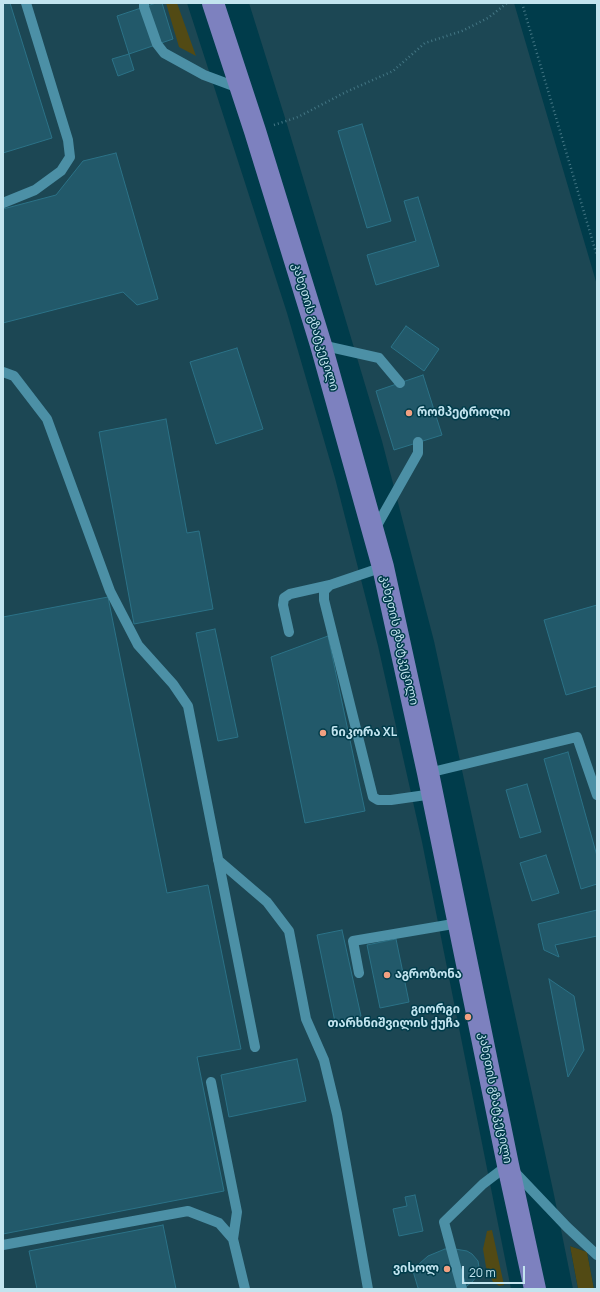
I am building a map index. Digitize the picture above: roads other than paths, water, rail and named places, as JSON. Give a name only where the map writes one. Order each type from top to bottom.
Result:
[{"type":"highway","name":"კახეთის გზატკეცილი","points":[[213,3],[255,131],[321,345],[374,531],[433,794],[508,1165],[535,1289]]},
{"type":"lane","points":[[3,203],[35,190],[60,171],[70,157],[68,140],[26,3]]},
{"type":"lane","points":[[144,3],[157,44],[164,53],[204,74],[241,89]]},
{"type":"lane","points":[[321,345],[379,358],[400,383]]},
{"type":"lane","points":[[3,372],[14,376],[47,419],[110,591],[138,646],[173,684],[188,706],[255,1047]]},
{"type":"lane","points":[[374,531],[418,453],[418,442]]},
{"type":"lane","points":[[289,632],[284,598],[290,594],[330,585],[383,567]]},
{"type":"lane","points":[[330,585],[324,591],[324,600],[372,797],[378,800],[391,800],[433,794]]},
{"type":"lane","points":[[428,773],[577,737],[597,795]]},
{"type":"lane","points":[[218,860],[267,902],[289,931],[306,1019],[324,1060],[337,1114],[368,1289]]},
{"type":"lane","points":[[359,973],[353,941],[460,923]]},
{"type":"lane","points":[[211,1082],[237,1212],[233,1239],[245,1289]]},
{"type":"lane","points":[[462,1289],[444,1222],[483,1184],[508,1165],[567,1227],[597,1255]]},
{"type":"lane","points":[[3,1245],[188,1211],[219,1223],[233,1239]]},
{"type":"place","name":"რომპეტროლი","points":[[409,413]]},
{"type":"place","name":"ნიკორა XL","points":[[323,733]]},
{"type":"place","name":"აგროზონა","points":[[387,975]]},
{"type":"place","name":"გიორგი თარხნიშვილის ქუჩა","points":[[468,1017]]},
{"type":"place","name":"ვისოლ","points":[[447,1269]]}]
